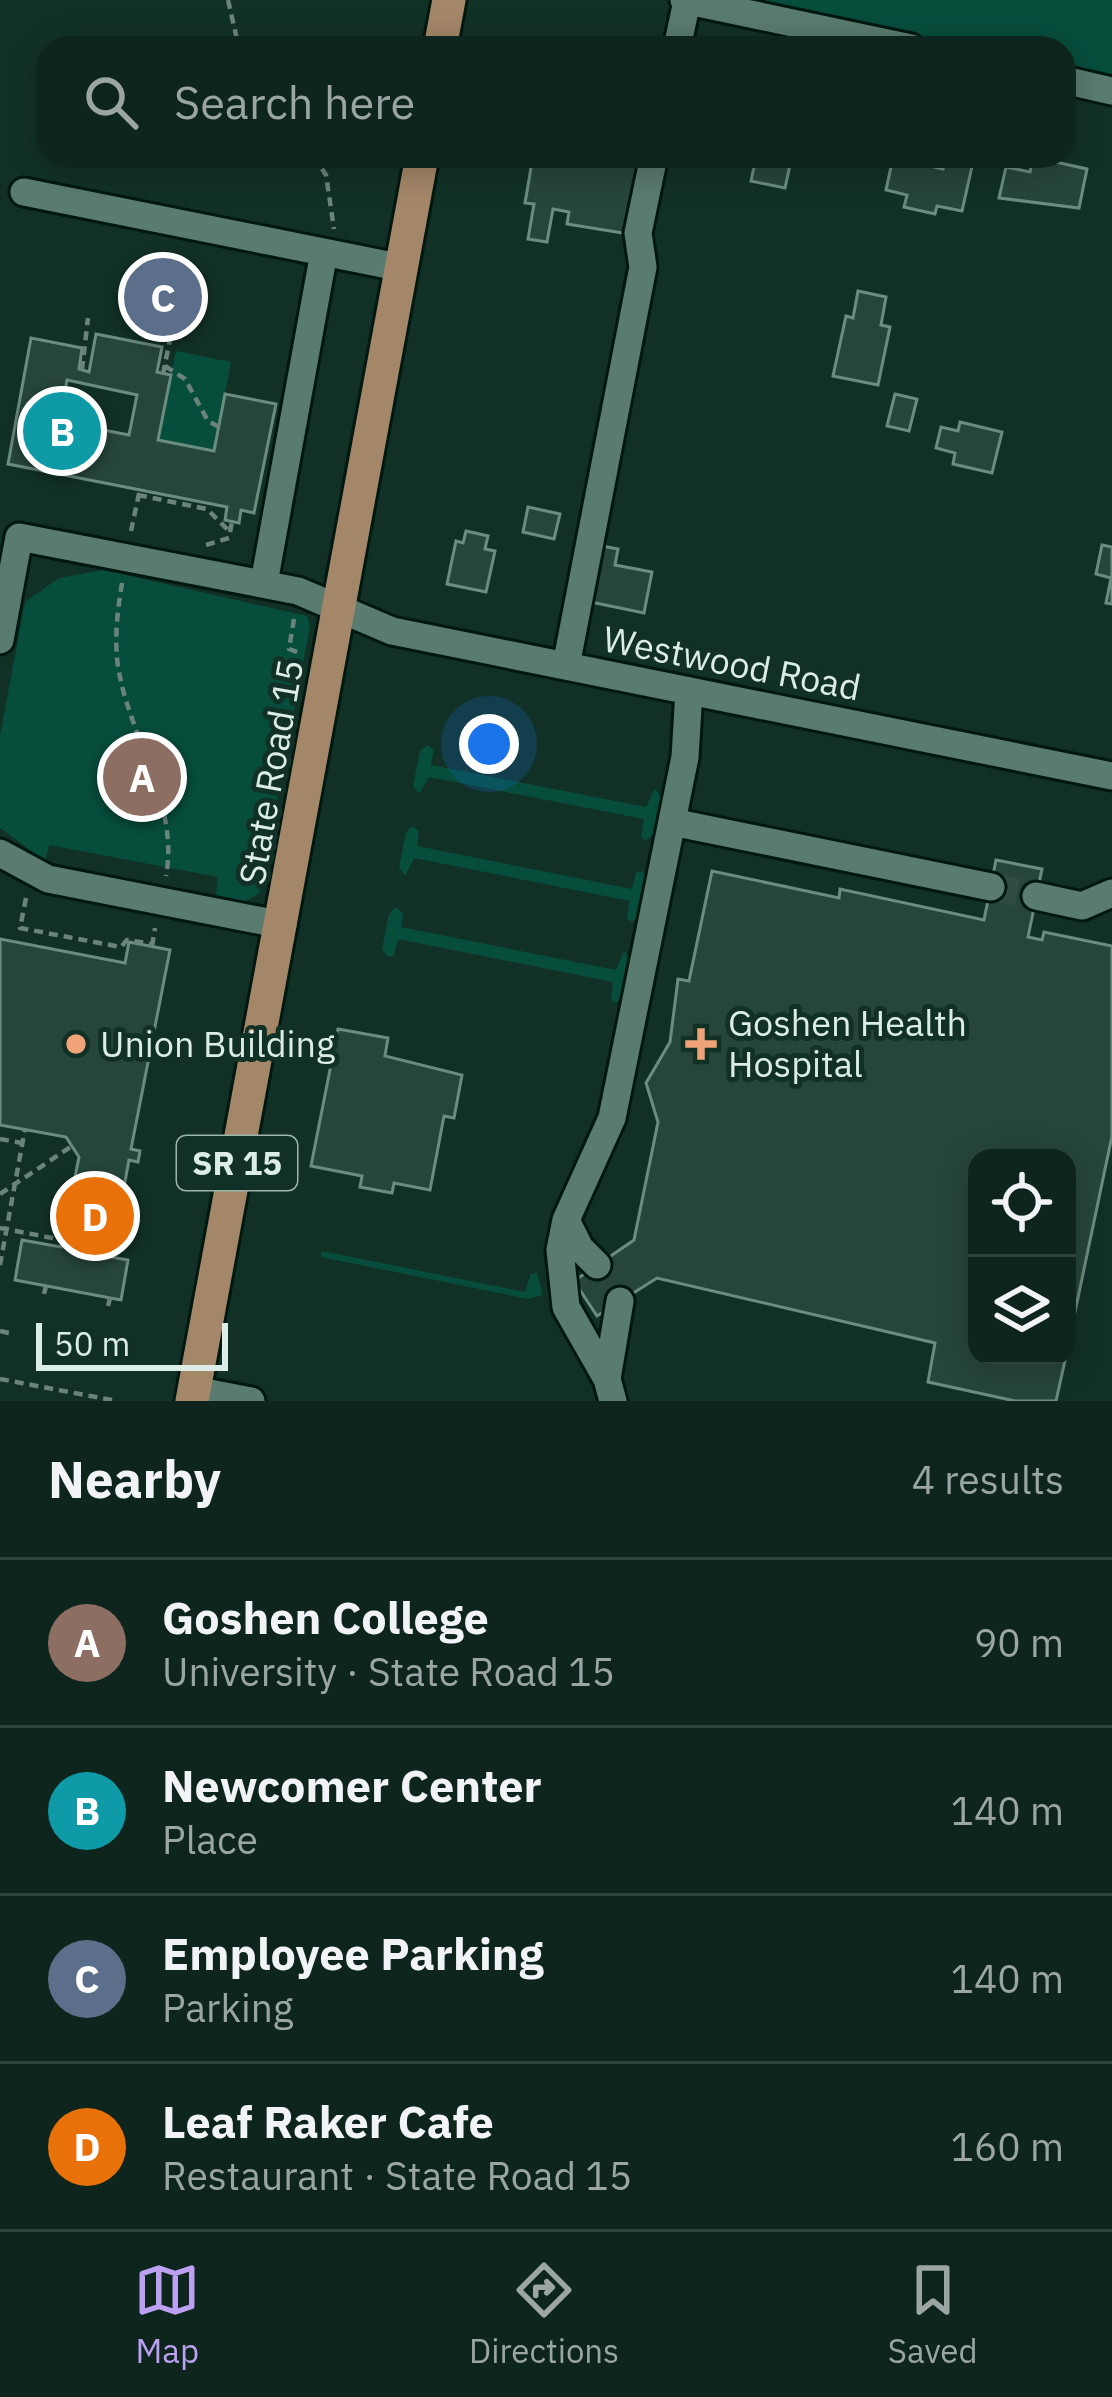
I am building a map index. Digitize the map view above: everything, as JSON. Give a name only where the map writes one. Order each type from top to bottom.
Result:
[{"type":"main road","points":[[442,36],[448,0]]},
{"type":"main road","name":"State Road 15","points":[[193,1395],[420,168]]},
{"type":"street","points":[[678,36],[685,0],[854,36]]},
{"type":"street","points":[[1076,83],[1112,91]]},
{"type":"street","points":[[566,666],[643,267],[638,233],[652,168]]},
{"type":"street","points":[[24,192],[404,268]]},
{"type":"street","points":[[264,583],[325,252]]},
{"type":"street","name":"Westwood Road","points":[[0,640],[20,537],[298,591],[392,631],[1112,776]]},
{"type":"street","points":[[610,1390],[566,1307],[560,1250],[566,1220],[612,1118],[685,758],[689,691]]},
{"type":"street","points":[[672,822],[991,887]]},
{"type":"street","points":[[0,853],[48,879],[283,925]]},
{"type":"street","points":[[1036,896],[1082,906],[1112,893]]},
{"type":"street","points":[[566,1220],[580,1248],[597,1265]]},
{"type":"street","points":[[610,1390],[620,1301]]},
{"type":"street","points":[[193,1395],[251,1401]]},
{"type":"path","points":[[228,0],[236,36]]},
{"type":"path","points":[[82,370],[88,318]]},
{"type":"path","points":[[171,334],[164,370],[184,380],[208,421],[218,427]]},
{"type":"path","points":[[28,887],[20,928],[88,941],[152,945],[168,864],[166,827],[117,663],[127,557],[139,492],[207,509],[230,532]]},
{"type":"path","points":[[191,556],[230,532],[232,521]]},
{"type":"path","points":[[296,608],[289,649],[305,654]]},
{"type":"path","points":[[53,949],[55,934]]},
{"type":"path","points":[[67,952],[70,937]]},
{"type":"path","points":[[86,956],[88,941]]},
{"type":"path","points":[[0,1265],[3,1228],[25,1130]]},
{"type":"path","points":[[0,1139],[22,1143]]},
{"type":"path","points":[[0,1193],[72,1146]]},
{"type":"path","points":[[3,1228],[63,1240]]},
{"type":"path","points":[[108,1306],[110,1298]]},
{"type":"path","points":[[0,1331],[9,1334]]},
{"type":"path","points":[[0,1379],[117,1401]]},
{"type":"green space","points":[[684,0],[1112,0],[1112,91],[1076,83],[1076,36],[854,36]]},
{"type":"green space","points":[[176,351],[231,362],[214,451],[158,440]]},
{"type":"green space","points":[[103,570],[307,616],[310,626],[260,892],[245,902],[216,896],[218,877],[49,845],[45,861],[0,828],[0,736],[25,602],[59,578]]},
{"type":"green space","points":[[427,745],[434,750],[431,765],[646,807],[655,789],[662,798],[655,832],[646,841],[641,837],[644,819],[429,777],[419,794],[413,786],[420,751]]},
{"type":"green space","points":[[412,826],[419,831],[417,846],[632,889],[636,872],[643,871],[643,906],[632,922],[627,919],[630,901],[414,858],[405,876],[399,867],[406,832]]},
{"type":"green space","points":[[396,907],[403,913],[401,927],[616,970],[624,951],[631,961],[624,995],[616,1003],[611,1000],[613,982],[398,939],[394,955],[388,957],[382,949],[389,914]]},
{"type":"green space","points":[[322,1251],[525,1292],[531,1274],[537,1273],[543,1295],[528,1299],[321,1257]]},
{"type":"building","points":[[531,168],[640,168],[629,234],[567,224],[569,212],[553,209],[547,242],[528,239],[534,204],[525,203]]},
{"type":"building","points":[[754,168],[789,168],[785,188],[751,181]]},
{"type":"building","points":[[891,168],[972,168],[962,211],[937,206],[935,214],[904,207],[907,195],[886,190]]},
{"type":"building","points":[[1006,168],[1030,172],[1031,168],[1087,169],[1079,208],[999,198]]},
{"type":"building","points":[[858,291],[886,297],[881,325],[890,327],[878,385],[833,376],[846,316],[853,318]]},
{"type":"building","points":[[96,334],[162,347],[157,372],[171,375],[158,440],[214,451],[225,394],[276,404],[254,513],[241,510],[239,523],[225,520],[227,507],[8,464],[31,338],[82,348],[79,369],[89,372]],"holes":[[[67,380],[137,395],[129,435],[42,418],[44,409],[61,412]]]},
{"type":"building","points":[[895,394],[917,399],[909,431],[887,426]]},
{"type":"building","points":[[960,422],[1002,432],[992,473],[953,464],[955,453],[936,448],[941,427],[958,431]]},
{"type":"building","points":[[528,507],[560,514],[554,539],[523,532]]},
{"type":"building","points":[[466,531],[488,536],[485,549],[495,551],[486,592],[447,584],[456,541],[463,543]]},
{"type":"building","points":[[597,545],[618,549],[615,565],[652,572],[644,613],[586,601]]},
{"type":"building","points":[[1102,545],[1112,547],[1112,604],[1106,603],[1111,578],[1096,574]]},
{"type":"building","points":[[996,860],[1042,869],[1028,937],[1042,940],[1044,932],[1112,946],[1112,1136],[1076,1307],[1076,1149],[968,1149],[968,1365],[1064,1365],[1056,1401],[1015,1401],[928,1382],[935,1343],[657,1278],[597,1316],[574,1281],[634,1240],[658,1122],[646,1083],[670,1042],[678,979],[689,981],[712,871],[839,898],[840,889],[984,920]]},
{"type":"building","name":"Union Building","points":[[0,939],[125,963],[129,942],[170,950],[131,1149],[140,1151],[138,1162],[129,1160],[111,1257],[128,1260],[121,1300],[15,1280],[22,1240],[61,1247],[79,1157],[66,1137],[0,1125]]},
{"type":"building","points":[[338,1029],[388,1038],[385,1056],[462,1075],[454,1118],[444,1116],[430,1190],[394,1183],[392,1193],[360,1187],[362,1176],[311,1166]]},
{"type":"tunnel","points":[[991,887],[1036,896]]},
{"type":"place","name":"Employee Parking","points":[[163,297]]},
{"type":"place","name":"Newcomer Center","points":[[62,431]]},
{"type":"place","name":"Goshen College","points":[[142,777]]},
{"type":"place","name":"Union Building","points":[[76,1044]]},
{"type":"place","name":"Goshen Health Hospital","points":[[701,1044]]},
{"type":"place","name":"Leaf Raker Cafe","points":[[95,1216]]}]
